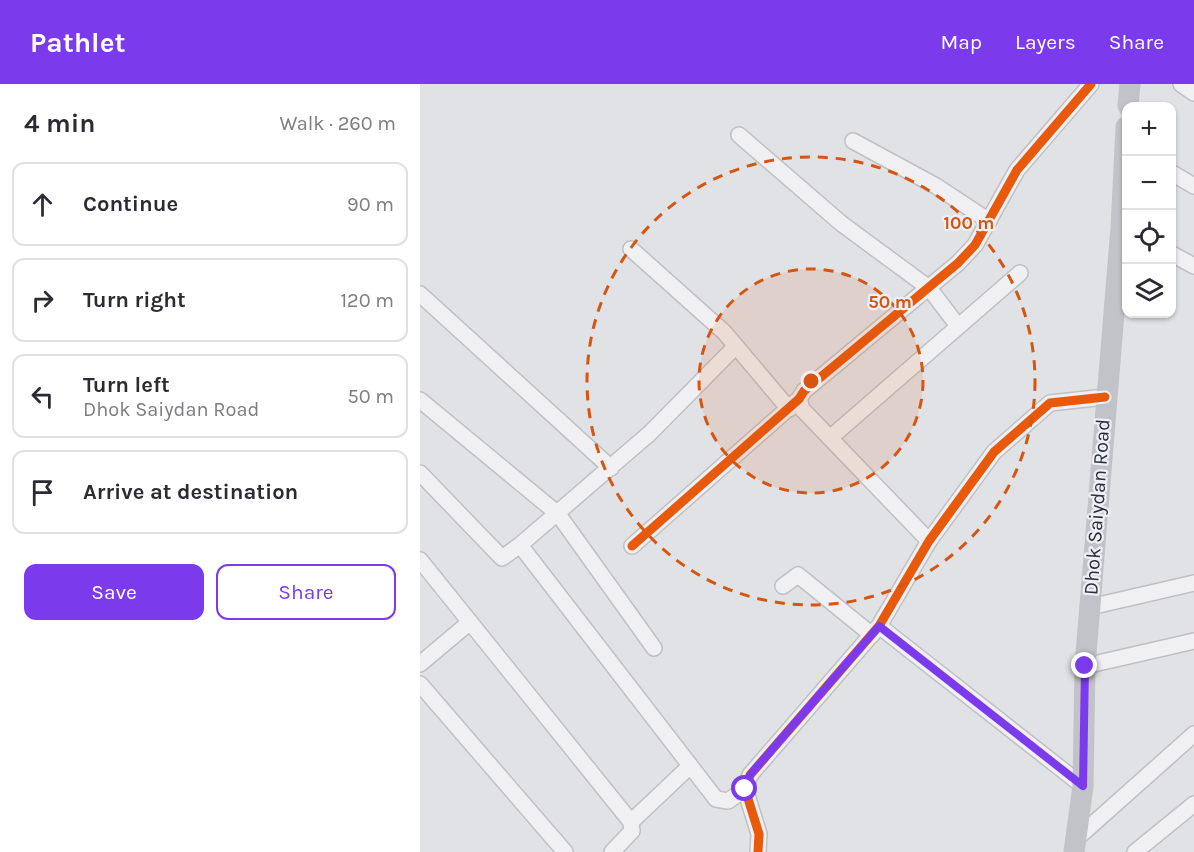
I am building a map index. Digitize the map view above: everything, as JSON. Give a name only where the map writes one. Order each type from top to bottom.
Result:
[{"type":"main road","points":[[1128,102],[1130,84]]},
{"type":"main road","name":"Dhok Saiydan Road","points":[[1124,210],[1126,156]]},
{"type":"main road","name":"Dhok Saiydan Road","points":[[1075,846],[1083,786],[1085,666],[1105,397],[1122,248]]},
{"type":"street","points":[[632,546],[794,404],[804,391],[929,288],[975,245],[1017,170],[1091,84]]},
{"type":"street","points":[[1181,84],[1194,93]]},
{"type":"street","points":[[739,135],[842,224],[929,288],[958,326]]},
{"type":"street","points":[[854,141],[936,186],[989,221]]},
{"type":"street","points":[[1176,175],[1194,186]]},
{"type":"street","points":[[631,249],[710,318],[794,404],[802,409],[928,541]]},
{"type":"street","points":[[1176,256],[1194,266]]},
{"type":"street","points":[[830,438],[1020,273]]},
{"type":"street","points":[[420,294],[611,468]]},
{"type":"street","points":[[420,474],[495,554],[502,558],[558,514],[650,433],[736,346]]},
{"type":"street","points":[[520,545],[716,799],[728,801],[745,789],[750,775],[875,631],[928,541],[994,452],[1050,403],[1105,397]]},
{"type":"street","points":[[420,400],[558,514],[654,648]]},
{"type":"street","points":[[420,560],[631,822],[632,831],[612,852]]},
{"type":"street","points":[[783,585],[791,577],[798,575],[1083,786]]},
{"type":"street","points":[[1090,607],[1194,583]]},
{"type":"street","points":[[420,664],[470,622]]},
{"type":"street","points":[[1085,666],[1194,641]]},
{"type":"street","points":[[420,684],[565,852]]},
{"type":"street","points":[[1075,846],[1194,734]]},
{"type":"street","points":[[631,822],[690,766]]},
{"type":"street","points":[[745,789],[759,834],[758,852]]},
{"type":"street","points":[[1136,852],[1194,804]]},
{"type":"cycle path","points":[[632,546],[799,399],[804,391],[958,263],[975,245],[1017,170],[1091,84]]},
{"type":"cycle path","points":[[758,852],[759,834],[745,789],[750,775],[879,626],[929,541],[994,452],[1050,403],[1105,397]]},
{"type":"route","points":[[745,789],[750,775],[879,626],[1083,786],[1085,666]]}]
